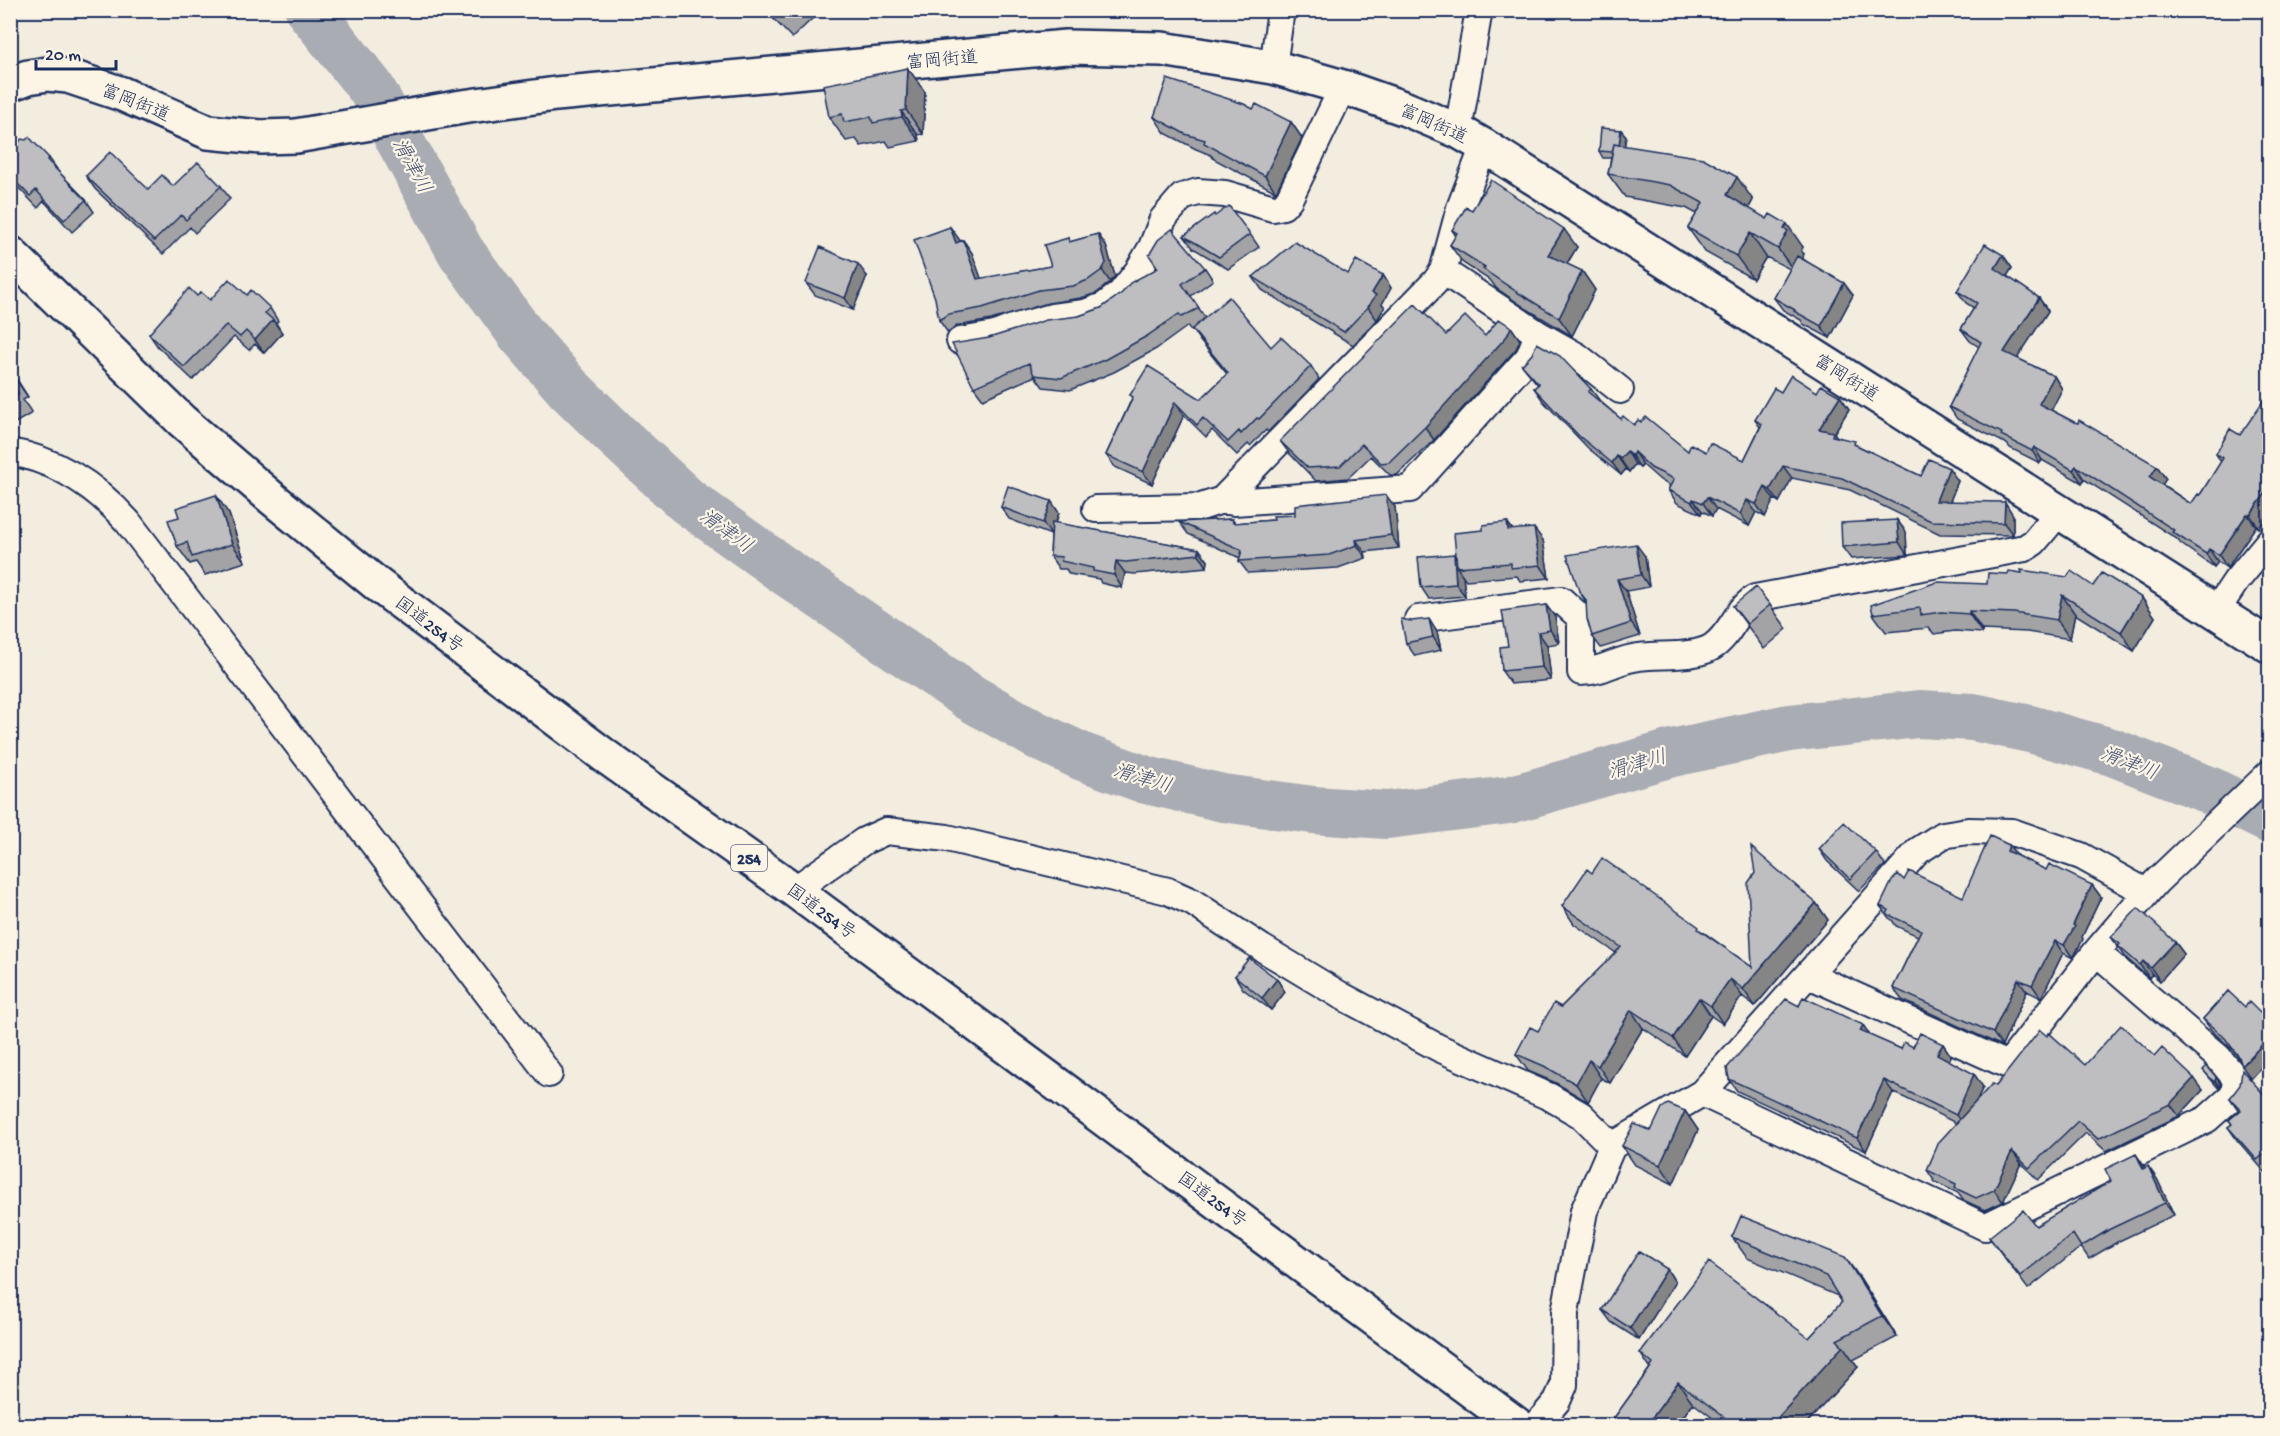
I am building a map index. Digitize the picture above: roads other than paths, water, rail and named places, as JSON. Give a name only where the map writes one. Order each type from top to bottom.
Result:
[{"type":"main road","name":"富岡街道","points":[[10,84],[28,77],[48,74],[68,76],[122,94],[208,132],[261,137],[296,136],[462,107],[556,94],[1066,47],[1162,49],[1273,67],[1343,87],[1406,109],[1471,139],[2270,646]]},
{"type":"main road","name":"国道254号","points":[[10,253],[182,422],[378,585],[548,714],[794,890],[1519,1425]]},
{"type":"street","points":[[1273,67],[1281,10]]},
{"type":"street","points":[[1096,509],[1201,507],[1222,500],[1436,281],[1443,271],[1460,208],[1471,139],[1479,10]]},
{"type":"street","points":[[960,341],[995,335],[1052,317],[1085,313],[1104,306],[1121,293],[1138,271],[1152,247],[1163,219],[1182,196],[1198,192],[1226,194],[1273,208],[1283,206],[1289,199],[1343,87]]},
{"type":"street","points":[[1443,271],[1538,334],[1577,356],[1620,390]]},
{"type":"street","points":[[1222,500],[1234,502],[1410,489],[1529,357],[1538,334]]},
{"type":"street","points":[[10,452],[23,454],[58,467],[91,487],[110,502],[128,522],[549,1074]]},
{"type":"street","points":[[1418,619],[1561,600],[1581,618],[1581,672],[1594,672],[1636,657],[1702,652],[1722,639],[1746,604],[1755,598],[2025,548],[2034,542],[2059,512]]},
{"type":"street","points":[[2216,611],[2236,581],[2270,540]]},
{"type":"street","points":[[1809,975],[2008,1065],[2096,952],[2151,887],[2270,773]]},
{"type":"street","points":[[794,890],[864,841],[886,831],[947,838],[1168,891],[1192,902],[1262,948],[1340,994],[1439,1048],[1550,1097],[1581,1115],[1612,1146]]},
{"type":"street","points":[[1536,1425],[1557,1401],[1564,1385],[1565,1312],[1584,1211],[1612,1146],[1702,1093],[1809,975],[1900,868],[1918,851],[1943,835],[1968,831],[2012,832],[2081,856],[2151,887]]},
{"type":"street","points":[[1702,1093],[1985,1227],[2207,1119],[2234,1095],[2236,1079],[2218,1057],[2096,952]]},
{"type":"waterway","name":"滑津川","points":[[309,10],[371,88],[461,252],[521,334],[568,388],[616,435],[687,501],[786,572],[971,698],[1036,735],[1083,757],[1146,780],[1223,798],[1313,810],[1387,815],[1509,800],[1672,753],[1789,728],[1919,714],[1973,717],[2030,729],[2112,752],[2209,790],[2270,820]]}]
